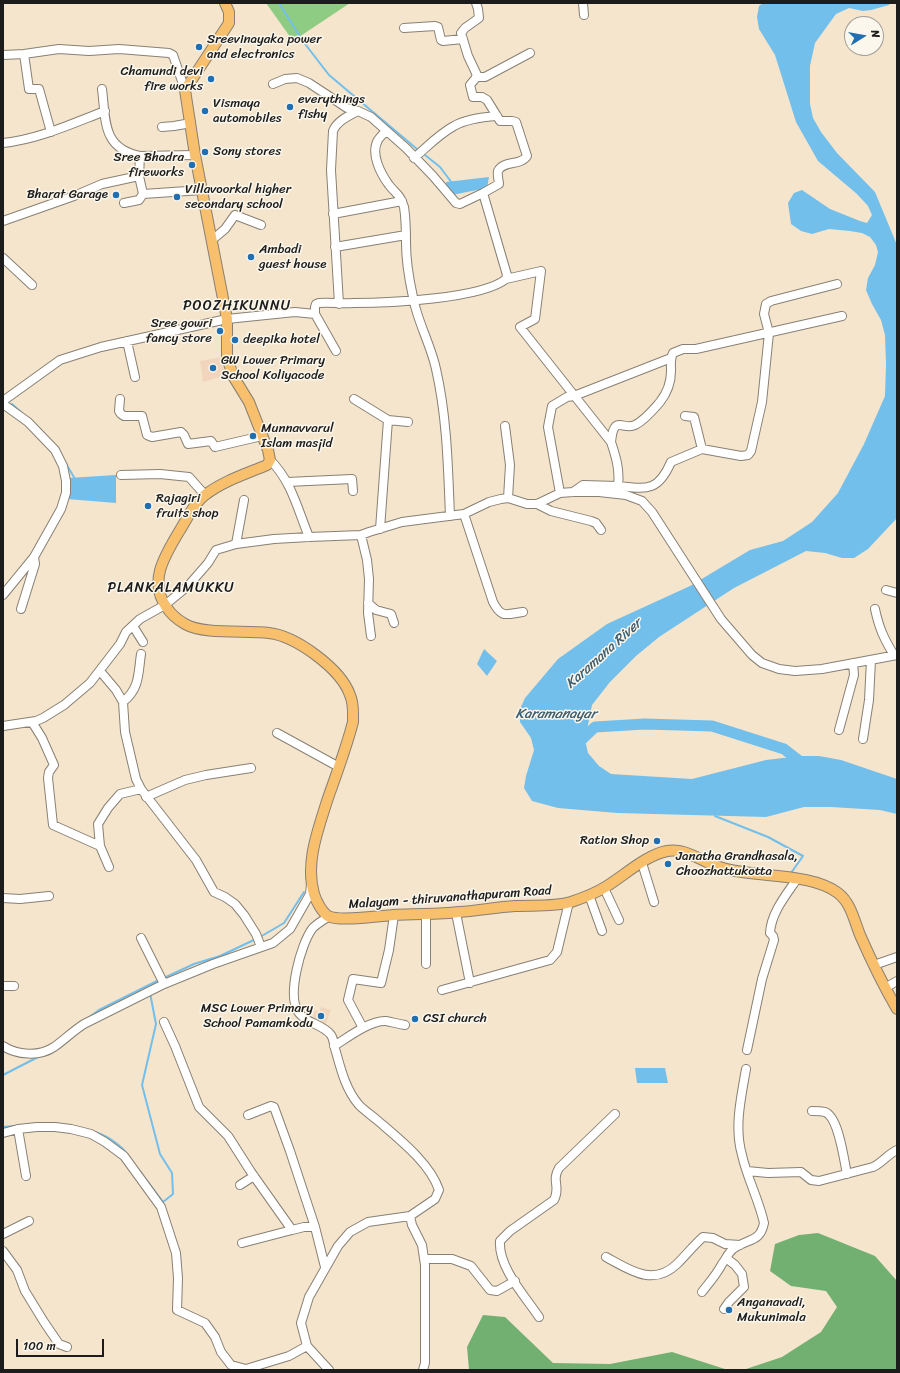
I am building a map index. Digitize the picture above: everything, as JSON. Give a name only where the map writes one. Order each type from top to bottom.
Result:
[{"type":"main road","points":[[224,3],[229,12],[229,23],[185,90],[186,102],[191,123],[195,155],[228,319],[227,357],[233,376],[249,402],[270,460],[267,465],[228,481],[205,495],[189,516],[166,555],[160,569],[158,585],[160,596],[165,605],[171,613],[184,624],[207,630],[270,633],[281,636],[308,650],[336,673],[350,694],[353,706],[353,722],[316,835],[312,856],[311,880],[314,896],[321,909],[329,916]]},
{"type":"main road","name":"Malayam - thiruvanathapuram Road","points":[[329,916],[348,918],[426,913],[456,913],[509,906],[569,902],[604,888],[659,853],[675,850],[696,856],[716,867],[797,879],[827,886],[840,894],[850,908],[874,965],[897,1009]]},
{"type":"street","points":[[273,84],[286,79],[297,78],[309,83],[347,108],[371,117],[433,176],[456,204],[460,204],[499,184],[498,171],[500,168],[505,165],[524,160],[527,156],[516,122],[503,122],[496,116],[485,98],[473,97],[470,85],[476,77],[476,72],[468,56],[462,31],[478,18],[479,15],[476,3]]},
{"type":"street","points":[[583,3],[584,15]]},
{"type":"street","points":[[404,28],[435,26],[438,27],[441,40],[443,42],[463,39]]},
{"type":"street","points":[[3,55],[24,54],[59,49],[88,51],[119,49],[169,53],[173,55],[185,90]]},
{"type":"street","points":[[476,77],[485,77],[530,53]]},
{"type":"street","points":[[24,54],[29,89],[38,88],[41,91],[51,132]]},
{"type":"street","points":[[102,90],[106,125],[110,138],[116,145],[132,154],[140,156],[195,155]]},
{"type":"street","points":[[3,143],[21,141],[51,132],[105,111]]},
{"type":"street","points":[[338,304],[331,170],[332,131],[341,120],[358,111]]},
{"type":"street","points":[[414,158],[453,126],[466,121],[488,116],[496,116]]},
{"type":"street","points":[[162,127],[191,123]]},
{"type":"street","points":[[386,131],[376,144],[377,162],[385,179],[398,193],[402,201],[406,225],[408,270],[413,300],[436,368],[442,398],[450,516]]},
{"type":"street","points":[[124,203],[139,200],[143,194],[139,176],[140,156]]},
{"type":"street","points":[[3,221],[74,196],[102,184],[139,176]]},
{"type":"street","points":[[143,194],[202,190]]},
{"type":"street","points":[[483,193],[507,275],[506,279]]},
{"type":"street","points":[[333,214],[402,201]]},
{"type":"street","points":[[212,240],[225,229],[235,215],[261,225]]},
{"type":"street","points":[[335,247],[406,236]]},
{"type":"street","points":[[3,258],[32,285]]},
{"type":"street","points":[[336,351],[314,314],[316,304],[372,303],[443,297],[487,288],[503,282],[506,279],[541,271],[535,319],[520,327],[611,442],[619,475],[618,486]]},
{"type":"street","points":[[573,492],[583,485],[618,486],[646,489],[654,485],[666,473],[671,462],[702,449],[741,456],[748,455],[751,451],[762,402],[769,333],[764,314],[766,304],[771,301],[837,284]]},
{"type":"street","points":[[3,401],[60,360],[101,347],[228,319],[295,312],[314,314]]},
{"type":"street","points":[[611,442],[612,433],[616,427],[619,425],[637,425],[650,414],[667,391],[670,382],[671,358],[673,353],[842,316]]},
{"type":"street","points":[[126,341],[135,377]]},
{"type":"street","points":[[560,493],[548,427],[552,406],[559,400],[574,396],[671,358]]},
{"type":"street","points":[[120,399],[119,411],[121,414],[142,416],[147,435],[152,437],[181,432],[188,444],[211,441],[215,447],[262,436]]},
{"type":"street","points":[[354,399],[388,420],[408,422]]},
{"type":"street","points":[[3,404],[28,422],[56,450],[63,466],[66,481],[66,493],[61,509],[34,556],[3,595]]},
{"type":"street","points":[[685,416],[694,417],[702,449]]},
{"type":"street","points":[[380,529],[388,420]]},
{"type":"street","points":[[505,426],[510,465],[508,498]]},
{"type":"street","points":[[270,460],[279,469],[286,482],[309,536]]},
{"type":"street","points":[[122,475],[160,474],[189,477],[205,495]]},
{"type":"street","points":[[286,482],[352,479],[353,491]]},
{"type":"street","points":[[3,726],[32,722],[43,718],[64,705],[90,683],[120,644],[126,632],[140,619],[165,605],[188,586],[208,563],[216,550],[236,544],[309,536],[361,535],[402,522],[464,514],[489,502],[508,498],[527,504],[537,504],[560,493],[600,492],[626,496],[642,501],[652,512],[721,619],[752,655],[762,663],[779,669],[795,672],[822,669],[896,655],[885,641],[879,626],[875,609]]},
{"type":"street","points":[[236,544],[244,500]]},
{"type":"street","points":[[537,504],[551,511],[596,523],[601,530]]},
{"type":"street","points":[[464,514],[492,602],[497,611],[504,614],[523,612]]},
{"type":"street","points":[[361,535],[367,560],[368,603],[371,636]]},
{"type":"street","points":[[21,609],[35,564],[34,556]]},
{"type":"street","points":[[886,590],[897,593]]},
{"type":"street","points":[[368,603],[376,610],[391,614],[394,622]]},
{"type":"street","points":[[133,626],[143,642]]},
{"type":"street","points":[[123,702],[132,695],[139,679],[142,654]]},
{"type":"street","points":[[863,738],[870,694],[871,660]]},
{"type":"street","points":[[839,730],[854,675],[853,663]]},
{"type":"street","points":[[100,671],[116,690],[123,702],[125,732],[136,779],[141,789],[196,860],[214,892],[235,904],[244,915],[256,934],[261,947]]},
{"type":"street","points":[[32,722],[42,738],[54,765],[48,778],[54,825],[100,846]]},
{"type":"street","points":[[277,733],[339,767]]},
{"type":"street","points":[[146,797],[185,780],[250,768]]},
{"type":"street","points":[[109,867],[100,846],[98,824],[108,808],[120,794],[141,789]]},
{"type":"street","points":[[642,863],[654,902]]},
{"type":"street","points":[[747,1050],[762,979],[774,940],[770,933],[770,928],[781,901],[797,879]]},
{"type":"street","points":[[3,1046],[25,1054],[44,1052],[54,1047],[72,1031],[84,1024],[164,984],[213,964],[274,943],[290,929],[310,894],[311,880]]},
{"type":"street","points":[[604,888],[619,920]]},
{"type":"street","points":[[589,895],[602,931]]},
{"type":"street","points":[[3,898],[20,899],[49,896]]},
{"type":"street","points":[[442,990],[550,960],[557,952],[569,902]]},
{"type":"street","points":[[426,913],[426,964]]},
{"type":"street","points":[[456,913],[470,983]]},
{"type":"street","points":[[363,1028],[348,1000],[353,979],[381,982],[389,950],[394,915]]},
{"type":"street","points":[[329,916],[312,929],[303,946],[295,976],[294,999],[297,1011],[305,1020],[322,1027],[331,1036],[343,1078],[359,1104],[429,1170],[436,1180],[439,1190],[435,1199],[410,1216],[368,1222],[350,1232],[338,1246],[325,1267],[309,1296],[301,1323],[307,1346],[329,1370]]},
{"type":"street","points":[[141,938],[164,984]]},
{"type":"street","points":[[874,965],[897,957]]},
{"type":"street","points":[[885,988],[897,982]]},
{"type":"street","points":[[3,986],[14,986]]},
{"type":"street","points":[[334,1046],[363,1028],[375,1023],[384,1021],[405,1025]]},
{"type":"street","points":[[164,1022],[199,1107],[228,1136],[292,1230]]},
{"type":"street","points":[[702,1292],[732,1250],[757,1238],[762,1232],[764,1223],[762,1212],[742,1155],[739,1140],[738,1116],[746,1069]]},
{"type":"street","points":[[248,1115],[271,1106],[274,1107],[315,1227],[325,1267]]},
{"type":"street","points":[[812,1111],[825,1112],[831,1116],[836,1127],[847,1174]]},
{"type":"street","points":[[539,1317],[515,1281],[501,1256],[500,1241],[510,1231],[554,1200],[557,1194],[555,1178],[559,1168],[615,1114]]},
{"type":"street","points":[[3,1133],[18,1129],[55,1127],[91,1134],[124,1156],[161,1207],[176,1252],[178,1278],[177,1310],[205,1323],[215,1336],[221,1352],[231,1365],[246,1369],[290,1356],[307,1346]]},
{"type":"street","points":[[18,1129],[26,1176]]},
{"type":"street","points":[[747,1171],[768,1173],[801,1172],[811,1180],[819,1181],[879,1165],[890,1153],[897,1150]]},
{"type":"street","points":[[240,1185],[254,1176]]},
{"type":"street","points":[[410,1216],[412,1225],[422,1244],[424,1259],[425,1363],[423,1370]]},
{"type":"street","points":[[3,1234],[29,1221]]},
{"type":"street","points":[[242,1243],[304,1227],[315,1227]]},
{"type":"street","points":[[606,1257],[633,1271],[648,1276],[658,1276],[676,1265],[703,1237],[713,1238],[724,1244],[740,1245]]},
{"type":"street","points":[[3,1251],[17,1270],[25,1291],[44,1322],[59,1344],[66,1347]]},
{"type":"street","points":[[724,1309],[744,1287],[742,1274],[735,1265],[726,1258]]},
{"type":"street","points":[[424,1259],[452,1259],[471,1266],[490,1290],[498,1291],[515,1281]]},
{"type":"shaded area","name":"GW Lower Primary School Koliyacode","points":[[222,357],[227,375],[203,382],[200,361]]},
{"type":"shaded area","name":"MSC Lower Primary School Pamamkodu","points":[[321,1007],[331,1010],[326,1024],[312,1019],[315,1010],[319,1012]]},
{"type":"green space","points":[[266,3],[350,3],[293,41]]},
{"type":"green space","points":[[818,1233],[875,1256],[897,1281],[897,1370],[743,1370],[782,1357],[821,1332],[837,1307],[826,1291],[791,1286],[770,1271],[775,1244],[799,1235]]},
{"type":"green space","points":[[483,1315],[505,1317],[553,1363],[610,1364],[672,1352],[728,1370],[469,1370],[467,1347]]},
{"type":"water","name":"Karamanayar","points":[[763,3],[890,3],[889,5],[863,11],[849,8],[836,14],[815,43],[810,66],[810,104],[813,118],[821,132],[837,153],[875,192],[897,245],[897,518],[868,549],[854,558],[842,558],[825,553],[806,551],[734,588],[659,637],[636,656],[610,682],[592,705],[585,740],[588,753],[599,766],[611,774],[692,779],[766,760],[800,756],[819,756],[841,760],[897,779],[897,814],[880,810],[831,807],[804,807],[766,817],[617,813],[558,808],[532,801],[524,788],[534,750],[531,738],[520,722],[520,709],[525,698],[558,659],[607,624],[690,586],[750,550],[783,541],[812,522],[838,493],[864,444],[885,396],[885,335],[881,320],[866,290],[868,278],[875,265],[878,252],[876,245],[870,237],[862,233],[829,229],[812,234],[801,231],[791,224],[788,203],[794,193],[802,190],[830,209],[860,221],[867,223],[872,215],[868,206],[857,194],[818,161],[796,122],[775,55],[759,29],[757,17],[759,6]]},
{"type":"water","points":[[489,177],[487,188],[447,196],[446,182]]},
{"type":"water","points":[[116,475],[116,503],[67,499],[68,478]]},
{"type":"water","points":[[484,649],[497,661],[487,676],[477,664]]},
{"type":"water","points":[[635,1068],[665,1068],[668,1083],[637,1083]]},
{"type":"waterway","points":[[279,3],[302,40],[329,75],[417,149]]},
{"type":"waterway","points":[[425,155],[440,167],[452,183]]},
{"type":"waterway","points":[[12,404],[23,414]]},
{"type":"waterway","points":[[65,462],[75,479]]},
{"type":"waterway","points":[[576,745],[595,727],[645,724],[712,726],[784,749],[806,766]]},
{"type":"waterway","points":[[715,816],[768,837],[803,856],[791,873]]},
{"type":"waterway","points":[[260,937],[284,923],[304,892]]},
{"type":"waterway","points":[[166,977],[194,964],[220,956],[256,939]]},
{"type":"waterway","points":[[88,1018],[99,1010],[157,981]]},
{"type":"waterway","points":[[139,1170],[163,1202],[173,1194],[172,1173],[160,1154],[142,1085],[156,1024],[150,993]]},
{"type":"waterway","points":[[3,1075],[40,1056]]},
{"type":"waterway","points":[[48,1123],[60,1124]]},
{"type":"waterway","points":[[3,1127],[14,1126]]},
{"type":"waterway","points":[[95,1132],[104,1135],[113,1141],[127,1154]]},
{"type":"place","name":"Sreevinayaka power and electronics","points":[[199,47]]},
{"type":"place","name":"Chamundi devi fire works","points":[[211,79]]},
{"type":"place","name":"everythings fishy","points":[[290,107]]},
{"type":"place","name":"Vismaya automobiles","points":[[205,111]]},
{"type":"place","name":"Sony stores","points":[[205,152]]},
{"type":"place","name":"Sree Bhadra fireworks","points":[[192,165]]},
{"type":"place","name":"Bharat Garage","points":[[116,195]]},
{"type":"place","name":"Villavoorkal higher secondary school","points":[[177,197]]},
{"type":"place","name":"Ambadi guest house","points":[[251,257]]},
{"type":"place","name":"Sree gowri fancy store","points":[[220,331]]},
{"type":"place","name":"deepika hotel","points":[[235,340]]},
{"type":"place","name":"GW Lower Primary School Koliyacode","points":[[213,368]]},
{"type":"place","name":"Munnavvarul Islam masjid","points":[[253,436]]},
{"type":"place","name":"Rajagiri fruits shop","points":[[148,506]]},
{"type":"place","name":"Ration Shop","points":[[657,841]]},
{"type":"place","name":"Janatha Grandhasala, Choozhattukotta","points":[[668,864]]},
{"type":"place","name":"MSC Lower Primary School Pamamkodu","points":[[321,1016]]},
{"type":"place","name":"CSI church","points":[[415,1019]]},
{"type":"place","name":"Anganavadi, Mukunimala","points":[[729,1310]]},
{"type":"district","name":"POOZHIKUNNU","points":[[237,306]]},
{"type":"district","name":"PLANKALAMUKKU","points":[[171,588]]},
{"type":"water label","name":"Karamana River","points":[[604,654]]}]
